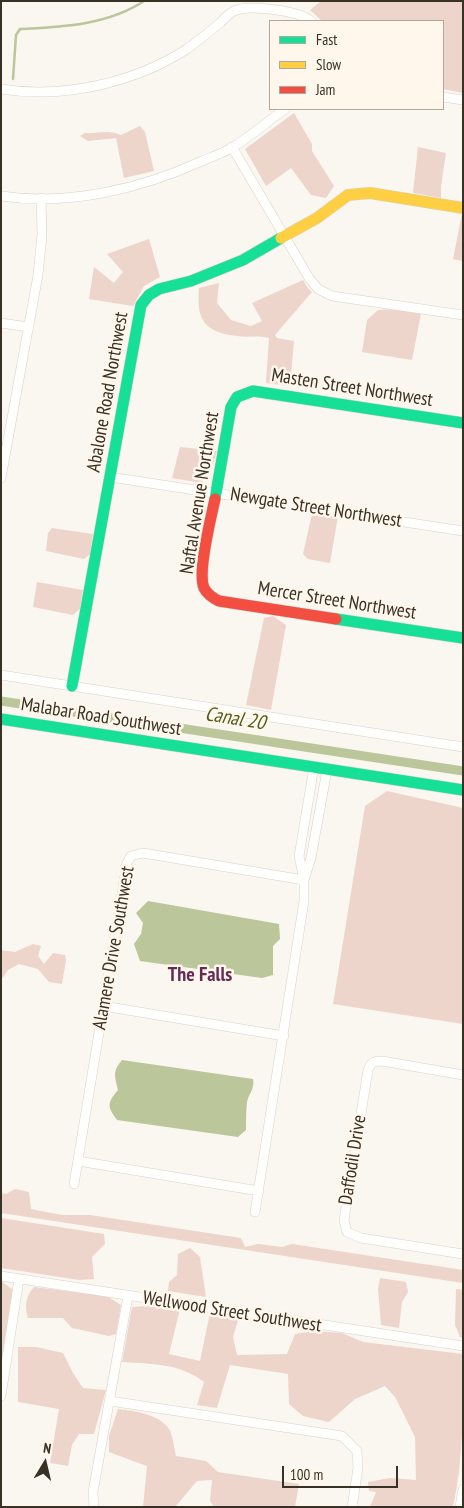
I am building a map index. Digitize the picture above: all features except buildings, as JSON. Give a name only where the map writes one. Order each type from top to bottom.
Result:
[{"type":"street","points":[[1,89],[52,92],[87,87],[126,78],[187,49],[234,11],[244,8],[256,7],[301,15],[309,20]]},
{"type":"street","points":[[444,97],[463,100]]},
{"type":"street","points":[[1,196],[41,198],[72,196],[114,191],[151,182],[232,147],[284,110]]},
{"type":"street","points":[[232,147],[286,237],[308,278],[318,289],[332,296],[463,316]]},
{"type":"street","name":"Abalone Road Northwest","points":[[72,686],[141,305],[149,295],[159,289],[191,281],[243,260],[319,217],[348,195],[370,193],[463,208]]},
{"type":"street","points":[[1,478],[38,276],[42,235],[41,198]]},
{"type":"street","points":[[1,323],[29,327]]},
{"type":"street","name":"Masten Street Northwest","points":[[237,397],[253,390],[463,423]]},
{"type":"street","name":"Naftal Avenue Northwest","points":[[208,594],[202,587],[201,574],[231,407],[237,397]]},
{"type":"street","name":"Newgate Street Northwest","points":[[110,477],[463,531]]},
{"type":"street","name":"Mercer Street Northwest","points":[[208,594],[220,601],[463,638]]},
{"type":"street","points":[[1,676],[463,747]]},
{"type":"street","name":"Malabar Road Southwest","points":[[1,719],[463,790]]},
{"type":"street","points":[[255,1212],[304,901],[304,880],[299,856],[314,767]]},
{"type":"street","points":[[304,880],[311,858],[327,770]]},
{"type":"street","name":"Alamere Drive Southwest","points":[[74,1184],[127,863],[131,856],[143,853],[304,880]]},
{"type":"street","points":[[103,1006],[284,1036]]},
{"type":"street","name":"Daffodil Drive","points":[[463,1075],[382,1061],[375,1061],[370,1064],[344,1220],[347,1232],[361,1238],[463,1254]]},
{"type":"street","points":[[78,1161],[259,1190]]},
{"type":"street","name":"Wellwood Street Southwest","points":[[1,1276],[463,1346]]},
{"type":"street","points":[[1,1396],[19,1279]]},
{"type":"street","points":[[94,1507],[93,1492],[128,1296]]},
{"type":"street","points":[[110,1401],[342,1436],[358,1451],[358,1468],[352,1507]]},
{"type":"street","points":[[460,1507],[463,1489]]},
{"type":"shaded area","points":[[321,1],[463,1],[463,93],[444,89],[444,20],[321,20],[310,10]]},
{"type":"shaded area","points":[[294,113],[312,144],[312,151],[334,186],[326,198],[311,195],[291,168],[266,186],[245,149]]},
{"type":"shaded area","points":[[140,126],[145,132],[154,171],[124,178],[116,138],[88,141],[80,136],[85,133],[107,132],[121,135]]},
{"type":"shaded area","points":[[418,147],[446,153],[441,198],[413,193]]},
{"type":"shaded area","points":[[463,214],[463,261],[453,259]]},
{"type":"shaded area","points":[[149,239],[160,277],[144,286],[133,306],[89,299],[94,267],[114,283],[123,272],[107,254]]},
{"type":"shaded area","points":[[303,280],[312,292],[275,335],[277,338],[294,341],[290,386],[266,383],[269,338],[241,337],[210,328],[201,317],[198,299],[199,288],[219,283],[217,303],[231,320],[251,326],[262,321],[252,303]]},
{"type":"shaded area","points":[[397,309],[421,314],[412,360],[362,352],[367,320],[378,310]]},
{"type":"shaded area","points":[[180,447],[217,451],[211,470],[202,483],[172,478]]},
{"type":"shaded area","points":[[312,514],[338,516],[330,563],[308,559],[303,554]]},
{"type":"shaded area","points":[[52,528],[93,534],[90,554],[84,559],[46,551],[48,533]]},
{"type":"shaded area","points":[[37,582],[83,590],[80,609],[73,615],[33,607]]},
{"type":"shaded area","points":[[273,616],[286,625],[271,710],[246,705],[264,618]]},
{"type":"shaded area","points":[[387,791],[463,808],[463,1024],[333,1004],[365,806]]},
{"type":"shaded area","points":[[148,901],[279,924],[280,939],[273,946],[273,975],[262,978],[140,961],[134,944],[141,934],[143,923],[136,913]]},
{"type":"shaded area","points":[[33,944],[41,946],[38,956],[44,964],[53,953],[65,955],[66,960],[62,984],[49,982],[38,969],[19,964],[8,970],[1,980],[1,950],[15,952]]},
{"type":"shaded area","points":[[122,1060],[253,1079],[253,1088],[247,1102],[246,1130],[238,1137],[117,1120],[111,1111],[110,1102],[118,1090],[115,1074]]},
{"type":"shaded area","points":[[15,1189],[29,1192],[31,1209],[62,1215],[90,1215],[241,1238],[245,1247],[258,1244],[282,1247],[292,1244],[463,1270],[463,1283],[1,1213],[1,1193],[6,1194]]},
{"type":"shaded area","points":[[1,1218],[104,1234],[105,1244],[92,1257],[94,1279],[79,1280],[1,1268]]},
{"type":"shaded area","points":[[190,1248],[200,1257],[206,1297],[168,1291],[169,1282],[177,1275],[178,1254]]},
{"type":"shaded area","points":[[380,1278],[406,1282],[408,1292],[402,1302],[399,1328],[381,1325],[378,1289]]},
{"type":"shaded area","points":[[1,1281],[13,1290],[1,1364]]},
{"type":"shaded area","points":[[34,1287],[107,1296],[121,1305],[116,1334],[109,1336],[72,1328],[63,1318],[28,1318],[26,1301]]},
{"type":"shaded area","points":[[456,1289],[463,1290],[463,1338],[460,1337],[455,1325]]},
{"type":"shaded area","points":[[147,1306],[180,1309],[169,1354],[200,1361],[210,1313],[239,1317],[233,1337],[237,1355],[287,1354],[295,1334],[314,1331],[342,1333],[363,1342],[463,1354],[461,1450],[453,1507],[370,1507],[376,1492],[369,1491],[368,1482],[390,1478],[416,1480],[415,1437],[395,1397],[385,1386],[355,1399],[329,1422],[303,1416],[289,1404],[288,1374],[230,1365],[217,1408],[197,1405],[204,1382],[195,1376],[185,1371],[165,1366],[122,1362],[132,1307]]},
{"type":"shaded area","points":[[18,1347],[36,1347],[63,1353],[83,1388],[106,1390],[94,1434],[79,1434],[72,1445],[68,1466],[50,1463],[59,1409],[18,1402]]},
{"type":"shaded area","points":[[118,1409],[146,1414],[165,1424],[169,1429],[176,1456],[206,1461],[218,1472],[299,1484],[295,1507],[214,1507],[210,1501],[212,1480],[197,1481],[175,1507],[143,1507],[147,1466],[109,1452],[109,1436]]},
{"type":"waterway","points":[[13,79],[16,35],[20,29],[68,26],[100,20],[130,9],[144,1]]},
{"type":"waterway","name":"Canal 20","points":[[1,701],[463,771]]},
{"type":"traffic: fast","points":[[72,686],[141,305],[149,295],[159,289],[191,281],[243,260],[281,238]]},
{"type":"traffic: fast","points":[[215,499],[231,407],[237,397],[253,391],[463,423]]},
{"type":"traffic: fast","points":[[336,619],[463,638]]},
{"type":"traffic: fast","points":[[1,719],[463,790]]},
{"type":"traffic: slow","points":[[281,238],[317,218],[348,195],[370,193],[463,208]]},
{"type":"traffic: jam","points":[[215,499],[205,545],[202,570],[202,580],[208,594],[219,601],[336,619]]},
{"type":"district","name":"The Falls","points":[[200,975]]}]
